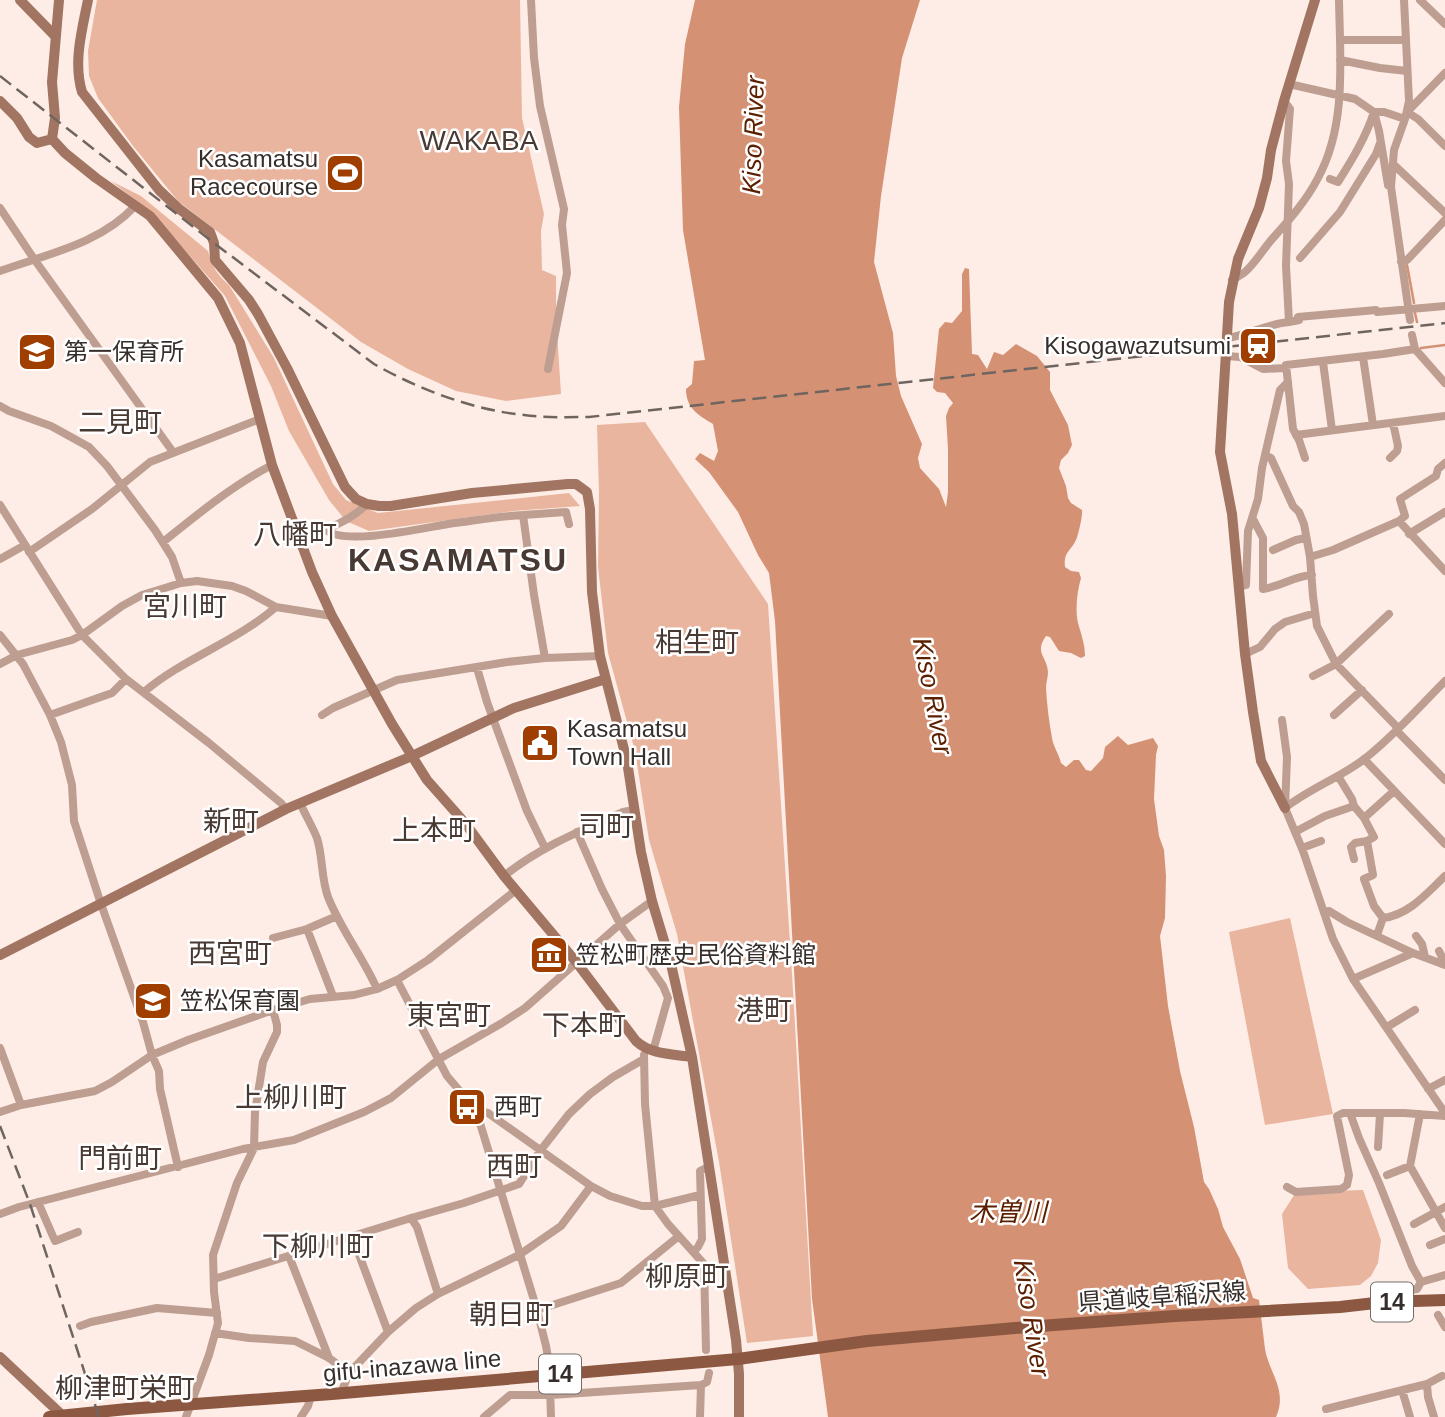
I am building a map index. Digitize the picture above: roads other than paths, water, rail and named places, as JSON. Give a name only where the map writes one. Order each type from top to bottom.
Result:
[{"type":"main road","name":"14","points":[[1384,1302],[1445,1300]]},
{"type":"main road","name":"県道岐阜稲沢線","points":[[779,1354],[867,1341],[1027,1327],[1384,1302]]},
{"type":"main road","name":"gifu-inazawa line","points":[[49,1417],[188,1411],[311,1396],[779,1354]]},
{"type":"street","points":[[20,0],[55,36]]},
{"type":"street","points":[[52,139],[55,118],[52,82],[59,0]]},
{"type":"street","points":[[88,0],[78,68],[82,92],[159,190],[210,232],[215,260],[258,314],[345,487],[356,499],[391,506],[472,493],[568,484],[576,484],[587,492],[590,509],[592,592],[600,656],[627,761],[641,852],[652,901],[671,964],[692,1057],[738,1359],[739,1417]]},
{"type":"street","points":[[531,0],[540,106],[564,209],[562,225],[567,273],[548,369]]},
{"type":"street","points":[[1315,0],[1284,101],[1259,208],[1232,280],[1220,452],[1232,513],[1245,654],[1261,761],[1302,848],[1333,939],[1353,979],[1445,1114]]},
{"type":"street","points":[[1232,280],[1246,272],[1299,208],[1326,162],[1339,96],[1339,0]]},
{"type":"street","points":[[1392,205],[1394,150],[1409,101],[1404,0]]},
{"type":"street","points":[[1420,0],[1445,24]]},
{"type":"street","points":[[1339,40],[1406,40]]},
{"type":"street","points":[[1340,60],[1407,71]]},
{"type":"street","points":[[1406,116],[1445,73]]},
{"type":"street","points":[[1289,84],[1355,99],[1374,112],[1418,119],[1445,146]]},
{"type":"street","points":[[1284,101],[1290,109],[1286,161],[1289,184],[1286,266],[1289,322]]},
{"type":"street","points":[[0,102],[37,143],[52,139]]},
{"type":"street","points":[[1374,112],[1410,320]]},
{"type":"street","points":[[1330,179],[1338,182],[1363,139],[1374,112]]},
{"type":"street","points":[[52,139],[65,153],[150,216],[218,298],[240,343],[272,465],[312,572],[332,616],[391,724],[427,780],[465,822],[504,876],[577,963],[647,1053]]},
{"type":"street","points":[[1300,258],[1340,212],[1380,143]]},
{"type":"street","points":[[1393,164],[1445,214]]},
{"type":"street","points":[[0,271],[98,236],[124,218],[135,206]]},
{"type":"street","points":[[0,208],[173,452]]},
{"type":"street","points":[[1401,262],[1407,260],[1445,220]]},
{"type":"street","points":[[1227,338],[1243,336],[1277,323],[1299,320],[1298,317],[1445,306]]},
{"type":"street","points":[[1412,335],[1415,349],[1445,383]]},
{"type":"street","points":[[1226,356],[1240,357],[1263,369],[1415,349]]},
{"type":"street","points":[[1363,357],[1373,425]]},
{"type":"street","points":[[1323,362],[1332,430]]},
{"type":"street","points":[[1286,368],[1293,429],[1300,440],[1305,458]]},
{"type":"street","points":[[1239,587],[1246,585],[1248,531],[1253,519],[1280,390],[1287,382]]},
{"type":"street","points":[[0,406],[51,426],[89,447],[107,466],[163,542],[172,557],[181,583]]},
{"type":"street","points":[[1296,435],[1445,416]]},
{"type":"street","points":[[0,559],[27,549],[92,509],[150,461],[260,419]]},
{"type":"street","points":[[1390,458],[1398,446],[1393,423]]},
{"type":"street","points":[[1265,455],[1271,458],[1304,524],[1317,626],[1336,664],[1445,780]]},
{"type":"street","points":[[1310,557],[1333,550],[1399,521],[1405,516],[1400,499],[1436,475],[1445,463]]},
{"type":"street","points":[[163,542],[212,503],[272,465]]},
{"type":"street","points":[[299,539],[348,520],[367,503]]},
{"type":"street","points":[[0,505],[82,635],[126,679],[209,743],[286,809]]},
{"type":"street","points":[[326,530],[331,534],[344,536],[397,533],[508,516],[566,512],[569,523]]},
{"type":"street","points":[[1409,534],[1445,512]]},
{"type":"street","points":[[523,515],[545,658]]},
{"type":"street","points":[[1253,519],[1263,538],[1264,589],[1276,587],[1300,575],[1312,575]]},
{"type":"street","points":[[1399,521],[1445,572]]},
{"type":"street","points":[[1273,550],[1306,538]]},
{"type":"street","points":[[0,664],[17,655],[72,640],[121,606],[142,595],[181,583],[197,581],[232,586],[276,607],[332,616]]},
{"type":"street","points":[[144,692],[192,659],[242,632],[276,607]]},
{"type":"street","points":[[1245,654],[1260,647],[1275,629],[1285,622],[1315,613]]},
{"type":"street","points":[[1314,676],[1336,664],[1389,614]]},
{"type":"street","points":[[0,635],[23,664],[61,742],[72,785],[74,821],[159,1070],[160,1089],[178,1167]]},
{"type":"street","points":[[322,715],[397,680],[507,662],[600,656]]},
{"type":"street","points":[[477,668],[527,811],[545,848]]},
{"type":"street","points":[[50,715],[112,693],[126,679]]},
{"type":"street","points":[[0,955],[286,809],[412,756],[514,708],[606,679]]},
{"type":"street","points":[[1285,808],[1364,759],[1445,681]]},
{"type":"street","points":[[1334,715],[1362,691]]},
{"type":"street","points":[[1282,720],[1287,766],[1285,808]]},
{"type":"street","points":[[1364,759],[1445,844]]},
{"type":"street","points":[[1338,776],[1374,837],[1354,843],[1351,847],[1354,859]]},
{"type":"street","points":[[1363,818],[1394,791]]},
{"type":"street","points":[[300,803],[317,839],[327,894],[377,989]]},
{"type":"street","points":[[1295,832],[1325,816],[1354,806]]},
{"type":"street","points":[[504,876],[545,848],[624,811],[634,810]]},
{"type":"street","points":[[577,832],[620,924],[663,986],[668,998],[647,1053],[645,1104],[655,1206],[704,1264],[706,1350]]},
{"type":"street","points":[[1302,848],[1321,841]]},
{"type":"street","points":[[1367,841],[1373,876],[1364,879],[1374,906],[1383,918]]},
{"type":"street","points":[[1383,918],[1392,917],[1417,903],[1445,876]]},
{"type":"street","points":[[0,1112],[21,1105],[95,1091],[152,1055],[273,1010],[310,999],[354,995],[377,989],[428,960],[516,890]]},
{"type":"street","points":[[0,1214],[38,1202],[294,1140],[364,1112],[391,1098],[439,1059],[524,1008],[620,924],[652,901]]},
{"type":"street","points":[[1324,912],[1329,911],[1347,922],[1443,965]]},
{"type":"street","points":[[274,938],[307,929],[337,916]]},
{"type":"street","points":[[1377,935],[1383,918]]},
{"type":"street","points":[[307,929],[333,996]]},
{"type":"street","points":[[1416,936],[1422,944],[1425,957]]},
{"type":"street","points":[[1439,951],[1443,965]]},
{"type":"street","points":[[1353,979],[1413,953]]},
{"type":"street","points":[[397,980],[447,1076],[476,1110],[537,1310],[549,1363]]},
{"type":"street","points":[[188,1411],[218,1323],[213,1255],[237,1183],[254,1148],[255,1112],[262,1062],[277,1032],[273,1010]]},
{"type":"street","points":[[1387,1027],[1415,1010]]},
{"type":"street","points":[[0,1048],[21,1105]]},
{"type":"street","points":[[214,1279],[411,1217],[501,1192],[519,1184],[569,1114],[613,1077],[647,1053],[692,1057]]},
{"type":"street","points":[[1428,1089],[1445,1080]]},
{"type":"street","points":[[476,1110],[488,1113],[540,1152],[610,1196],[642,1206],[655,1206],[701,1195]]},
{"type":"street","points":[[1287,1187],[1296,1192],[1340,1189],[1347,1185],[1349,1175],[1337,1116],[1342,1113],[1445,1114]]},
{"type":"street","points":[[1350,1113],[1412,1266],[1421,1282]]},
{"type":"street","points":[[1378,1147],[1380,1114]]},
{"type":"street","points":[[1420,1114],[1410,1166],[1445,1228]]},
{"type":"street","points":[[1387,1175],[1410,1166]]},
{"type":"street","points":[[694,1251],[702,1239],[700,1171],[708,1167]]},
{"type":"street","points":[[341,1394],[349,1373],[388,1332],[416,1308],[438,1294],[519,1255],[561,1226],[591,1186]]},
{"type":"street","points":[[38,1202],[55,1241],[78,1232]]},
{"type":"street","points":[[1414,1224],[1445,1207]]},
{"type":"street","points":[[411,1217],[417,1227],[438,1294]]},
{"type":"street","points":[[352,1236],[388,1332]]},
{"type":"street","points":[[537,1310],[621,1283],[679,1236]]},
{"type":"street","points":[[1430,1245],[1445,1239]]},
{"type":"street","points":[[289,1256],[329,1358]]},
{"type":"street","points":[[1384,1302],[1392,1293],[1417,1289],[1421,1282],[1445,1275]]},
{"type":"street","points":[[80,1326],[157,1308],[217,1313]]},
{"type":"street","points":[[1438,1315],[1445,1327]]},
{"type":"street","points":[[215,1333],[295,1341],[329,1358],[349,1373]]},
{"type":"street","points":[[0,1357],[64,1416]]},
{"type":"street","points":[[484,1417],[510,1395],[701,1385],[707,1382],[709,1373]]},
{"type":"street","points":[[1326,1409],[1427,1384],[1442,1376]]},
{"type":"street","points":[[1423,1417],[1433,1416],[1427,1384]]},
{"type":"street","points":[[700,1417],[701,1385]]},
{"type":"street","points":[[1402,1390],[1410,1417]]},
{"type":"street","points":[[551,1391],[551,1417]]},
{"type":"street","points":[[301,1417],[311,1396]]},
{"type":"water","name":"木曽川","points":[[695,0],[920,0],[902,58],[874,262],[893,333],[896,376],[901,396],[922,444],[918,458],[920,468],[939,489],[946,507],[946,416],[953,403],[945,393],[937,392],[933,388],[939,329],[945,322],[952,323],[962,311],[962,274],[965,268],[969,269],[972,354],[978,355],[987,369],[994,352],[1003,355],[1016,344],[1037,356],[1050,372],[1050,390],[1068,425],[1072,445],[1061,460],[1059,468],[1068,498],[1082,510],[1077,538],[1066,555],[1065,567],[1079,572],[1081,578],[1077,612],[1085,656],[1081,658],[1059,651],[1050,637],[1046,636],[1041,647],[1048,672],[1046,694],[1053,741],[1061,763],[1066,767],[1074,760],[1079,760],[1086,770],[1091,771],[1103,758],[1105,747],[1118,736],[1128,745],[1153,738],[1158,746],[1154,799],[1166,876],[1165,918],[1160,936],[1168,1006],[1204,1182],[1240,1259],[1253,1298],[1259,1300],[1267,1358],[1279,1390],[1276,1417],[828,1417],[812,1299],[775,621],[769,573],[738,512],[709,472],[695,459],[700,453],[714,461],[718,451],[713,424],[694,410],[688,401],[686,389],[692,384],[694,361],[705,360],[683,230],[679,107],[685,44]]},
{"type":"waterway","points":[[1407,265],[1414,303]]},
{"type":"waterway","points":[[1415,313],[1417,322]]},
{"type":"waterway","points":[[1421,348],[1445,345]]},
{"type":"railway","points":[[0,76],[374,364],[446,397],[505,412],[540,417],[589,417],[1445,323]]},
{"type":"railway","points":[[0,1126],[30,1204],[99,1417]]},
{"type":"place","name":"Kasamatsu Racecourse","points":[[345,173]]},
{"type":"place","name":"Kisogawazutsumi","points":[[1258,346]]},
{"type":"place","name":"第一保育所","points":[[37,352]]},
{"type":"place","name":"Kasamatsu Town Hall","points":[[540,743]]},
{"type":"place","name":"笠松町歴史民俗資料館","points":[[549,955]]},
{"type":"place","name":"笠松保育園","points":[[153,1001]]},
{"type":"place","name":"西町","points":[[467,1107]]},
{"type":"district","name":"WAKABA","points":[[479,140]]},
{"type":"district","name":"二見町","points":[[120,422]]},
{"type":"district","name":"八幡町","points":[[295,534]]},
{"type":"district","name":"KASAMATSU","points":[[458,560]]},
{"type":"district","name":"宮川町","points":[[185,606]]},
{"type":"district","name":"相生町","points":[[697,642]]},
{"type":"district","name":"新町","points":[[231,821]]},
{"type":"district","name":"司町","points":[[606,826]]},
{"type":"district","name":"上本町","points":[[434,830]]},
{"type":"district","name":"西宮町","points":[[230,953]]},
{"type":"district","name":"港町","points":[[764,1010]]},
{"type":"district","name":"東宮町","points":[[449,1015]]},
{"type":"district","name":"下本町","points":[[584,1025]]},
{"type":"district","name":"上柳川町","points":[[291,1097]]},
{"type":"district","name":"門前町","points":[[120,1158]]},
{"type":"district","name":"西町","points":[[514,1166]]},
{"type":"district","name":"下柳川町","points":[[318,1246]]},
{"type":"district","name":"柳原町","points":[[687,1276]]},
{"type":"district","name":"朝日町","points":[[511,1314]]},
{"type":"district","name":"柳津町栄町","points":[[125,1388]]},
{"type":"water label","name":"Kiso River","points":[[753,135]]},
{"type":"water label","name":"Kiso River","points":[[933,696]]},
{"type":"water label","name":"Kiso River","points":[[1032,1318]]}]
